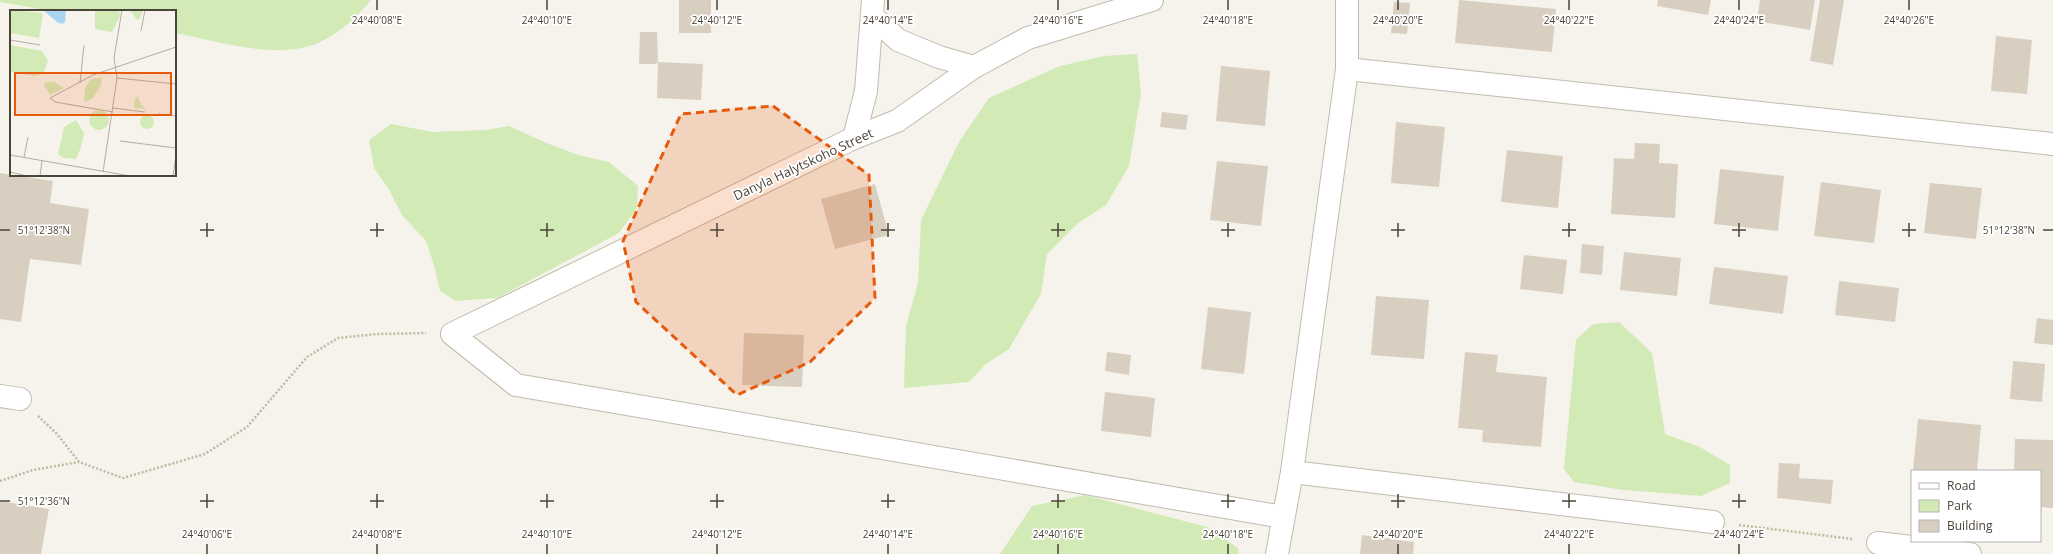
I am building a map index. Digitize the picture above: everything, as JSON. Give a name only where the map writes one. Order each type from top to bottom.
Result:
[{"type":"street","name":"Danyla Halytskoho Street","points":[[452,334],[854,138],[898,120],[974,67],[1028,38],[1152,0]]},
{"type":"street","points":[[1277,554],[1292,472],[1347,69],[1346,0]]},
{"type":"street","points":[[873,8],[898,40],[940,57],[974,67]]},
{"type":"street","points":[[854,138],[866,91],[873,8]]},
{"type":"street","points":[[1347,69],[2053,144]]},
{"type":"street","points":[[452,334],[516,386],[1283,517]]},
{"type":"street","points":[[1292,472],[1713,522]]},
{"type":"street","points":[[1878,543],[1970,554]]},
{"type":"path","points":[[0,481],[33,470],[79,462],[123,478],[205,454],[248,427],[307,357],[338,338],[377,334],[452,334]]},
{"type":"path","points":[[10,397],[58,434],[79,462]]},
{"type":"path","points":[[1713,522],[1878,543]]},
{"type":"highlighted area","points":[[773,106],[869,175],[875,298],[810,362],[737,395],[636,302],[623,241],[681,114]]},
{"type":"green space","points":[[0,0],[371,0],[361,12],[336,33],[322,41],[306,47],[288,50],[249,48],[176,33],[176,10],[45,10],[0,2]]},
{"type":"green space","points":[[1137,54],[1141,93],[1129,166],[1106,205],[1078,223],[1047,254],[1041,294],[1009,349],[986,364],[969,382],[904,388],[906,326],[918,283],[921,220],[959,142],[989,98],[1060,66],[1104,56]]},
{"type":"green space","points":[[391,124],[433,132],[485,130],[509,126],[578,155],[609,162],[638,186],[637,208],[619,233],[497,298],[456,301],[440,291],[434,265],[426,241],[402,215],[388,188],[374,168],[369,140]]},
{"type":"green space","points":[[1619,322],[1652,353],[1665,434],[1700,447],[1730,465],[1730,483],[1701,496],[1623,490],[1574,482],[1564,469],[1576,340],[1593,324]]},
{"type":"green space","points":[[1085,495],[1207,527],[1238,548],[1239,554],[1000,554],[1032,506]]},
{"type":"building","points":[[679,0],[711,0],[711,33],[679,33]]},
{"type":"building","points":[[1459,0],[1556,9],[1552,52],[1455,43]]},
{"type":"building","points":[[1658,0],[1711,0],[1708,15],[1657,6]]},
{"type":"building","points":[[1760,0],[1815,0],[1810,30],[1757,21]]},
{"type":"building","points":[[1820,0],[1844,0],[1833,65],[1810,61]]},
{"type":"building","points":[[1394,2],[1410,3],[1407,34],[1391,33]]},
{"type":"building","points":[[640,32],[657,32],[658,62],[656,64],[639,64]]},
{"type":"building","points":[[1996,36],[2032,40],[2027,94],[1991,91]]},
{"type":"building","points":[[658,62],[703,64],[701,100],[657,98]]},
{"type":"building","points":[[1221,66],[1270,71],[1265,126],[1216,121]]},
{"type":"building","points":[[1162,112],[1188,115],[1186,130],[1160,127]]},
{"type":"building","points":[[1396,122],[1445,127],[1439,187],[1391,183]]},
{"type":"building","points":[[1635,143],[1660,144],[1659,163],[1678,164],[1675,218],[1611,214],[1614,158],[1634,159]]},
{"type":"building","points":[[1507,150],[1563,156],[1558,208],[1501,202]]},
{"type":"building","points":[[1217,161],[1268,166],[1261,226],[1210,220]]},
{"type":"building","points":[[1720,169],[1784,176],[1778,231],[1714,224]]},
{"type":"building","points":[[0,173],[10,175],[10,176],[53,181],[50,203],[89,209],[81,265],[30,259],[21,322],[0,319]]},
{"type":"building","points":[[1821,182],[1881,190],[1874,243],[1814,236]]},
{"type":"building","points":[[1930,183],[1982,188],[1976,239],[1924,233]]},
{"type":"building","points":[[875,184],[889,235],[835,249],[821,199]]},
{"type":"building","points":[[1582,244],[1604,246],[1602,275],[1580,273]]},
{"type":"building","points":[[1624,252],[1681,258],[1677,296],[1620,290]]},
{"type":"building","points":[[1524,255],[1567,260],[1563,294],[1520,289]]},
{"type":"building","points":[[1714,267],[1788,276],[1783,314],[1709,304]]},
{"type":"building","points":[[1839,281],[1899,288],[1895,322],[1835,315]]},
{"type":"building","points":[[1376,296],[1429,300],[1424,359],[1371,355]]},
{"type":"building","points":[[1208,307],[1251,312],[1244,374],[1201,369]]},
{"type":"building","points":[[2037,318],[2053,320],[2053,345],[2034,343]]},
{"type":"building","points":[[744,333],[804,335],[802,387],[742,385]]},
{"type":"building","points":[[1107,352],[1131,355],[1129,375],[1105,371]]},
{"type":"building","points":[[1465,352],[1498,355],[1496,372],[1547,377],[1541,447],[1482,442],[1483,430],[1458,428]]},
{"type":"building","points":[[2013,361],[2045,364],[2042,402],[2010,399]]},
{"type":"building","points":[[1105,392],[1155,398],[1151,437],[1101,431]]},
{"type":"building","points":[[1918,419],[1981,425],[1977,470],[1913,470]]},
{"type":"building","points":[[2015,439],[2053,440],[2053,508],[2041,507],[2041,470],[2014,470]]},
{"type":"building","points":[[1779,463],[1800,464],[1799,478],[1833,480],[1831,504],[1777,498]]},
{"type":"building","points":[[0,501],[49,509],[41,554],[0,554]]},
{"type":"building","points":[[1362,535],[1414,542],[1413,554],[1360,554]]}]
